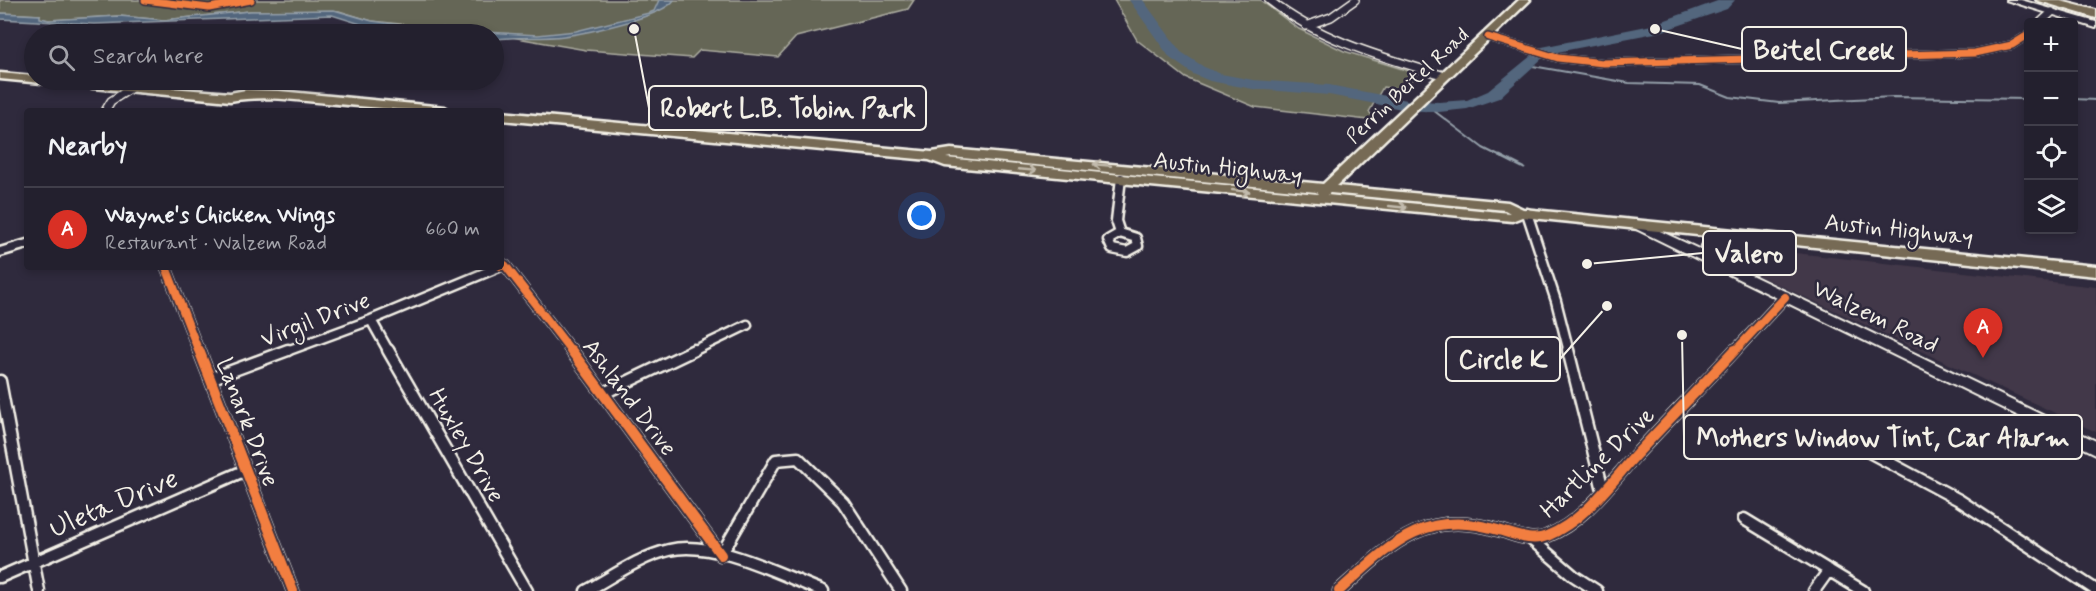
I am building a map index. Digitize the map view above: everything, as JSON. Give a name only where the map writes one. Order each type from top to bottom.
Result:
[{"type":"highway","points":[[2042,0],[2096,13]]},
{"type":"highway","points":[[2080,0],[2096,5]]},
{"type":"highway","points":[[2053,6],[2096,13]]},
{"type":"main road","name":"Perrin Beitel Road","points":[[1317,198],[1394,122],[1488,37],[1525,0]]},
{"type":"main road","points":[[2011,0],[2053,6],[2096,25]]},
{"type":"main road","points":[[0,66],[24,68]]},
{"type":"main road","points":[[0,76],[24,78]]},
{"type":"main road","points":[[161,90],[230,97],[246,94],[410,108]]},
{"type":"main road","points":[[242,90],[246,94]]},
{"type":"main road","name":"Austin Highway","points":[[504,116],[932,156],[951,153],[1327,187],[1508,206],[1523,213],[2096,271]]},
{"type":"main road","name":"Austin Highway","points":[[932,156],[945,162],[1512,217],[1523,213]]},
{"type":"main road","points":[[1346,169],[1349,182],[1387,194]]},
{"type":"main road","name":"Walzem Road","points":[[1636,224],[2096,448]]},
{"type":"main road","points":[[1723,268],[1710,255],[1707,246],[1711,241],[1731,235]]},
{"type":"street","points":[[1269,0],[1306,26],[1344,44],[1445,76]]},
{"type":"street","points":[[1306,26],[1331,17],[1354,0]]},
{"type":"street","points":[[1488,37],[1558,58],[1602,63],[1975,53],[2012,45],[2024,37]]},
{"type":"street","points":[[107,108],[111,100],[127,90]]},
{"type":"street","points":[[1120,233],[1116,221],[1121,178]]},
{"type":"street","points":[[1523,213],[1557,301],[1603,490]]},
{"type":"street","points":[[0,252],[24,244]]},
{"type":"street","name":"Ashland Drive","points":[[504,268],[604,393],[721,555]]},
{"type":"street","name":"Lanark Drive","points":[[167,270],[293,591]]},
{"type":"street","name":"Virgil Drive","points":[[210,379],[371,320],[492,270]]},
{"type":"street","name":"Hartline Drive","points":[[1343,590],[1406,533],[1437,522],[1456,521],[1485,525],[1532,540],[1557,531],[1603,490],[1785,297]]},
{"type":"street","name":"Huxley Drive","points":[[371,320],[526,591]]},
{"type":"street","points":[[604,393],[747,325]]},
{"type":"street","points":[[0,381],[39,591]]},
{"type":"street","points":[[1815,423],[1959,500],[2096,590]]},
{"type":"street","points":[[721,555],[776,460],[798,458],[808,465],[838,498],[871,543],[901,591]]},
{"type":"street","name":"Uleta Drive","points":[[0,577],[246,470]]},
{"type":"street","points":[[1744,519],[1863,591]]},
{"type":"street","points":[[1532,540],[1574,576],[1597,591]]},
{"type":"street","points":[[586,591],[645,560],[676,548],[721,555],[823,591]]},
{"type":"street","points":[[1814,591],[1829,570]]},
{"type":"shaded area","points":[[1724,245],[2096,287],[2096,432],[1723,259]]},
{"type":"green space","points":[[0,0],[914,0],[908,9],[796,37],[778,57],[700,50],[692,58],[586,50],[504,36],[504,24],[400,24],[372,21],[339,11],[250,11],[164,20],[119,16],[49,20],[38,18],[40,15],[0,13]]},
{"type":"green space","points":[[1114,0],[1260,0],[1299,29],[1344,51],[1412,72],[1416,74],[1416,78],[1397,89],[1383,87],[1369,112],[1377,121],[1255,107],[1186,78],[1137,40]]},
{"type":"water","points":[[659,0],[674,0],[667,6],[640,18],[589,32],[556,37],[504,39],[504,33],[538,35],[576,31],[654,11]]},
{"type":"water","points":[[334,10],[372,21],[394,24],[361,24],[332,15],[94,24],[0,19],[0,13],[40,15],[40,18],[49,20],[119,16],[164,20],[250,11]]},
{"type":"waterway","points":[[1136,0],[1169,48],[1183,61],[1199,71],[1234,82],[1329,90],[1407,105],[1453,106],[1474,102],[1493,94],[1540,55]]},
{"type":"waterway","points":[[1547,50],[1655,29],[1722,6],[1728,0]]},
{"type":"waterway","points":[[1527,65],[1629,83],[1700,85],[1730,97],[1779,103],[1893,97],[2024,99]]},
{"type":"waterway","points":[[2078,99],[2096,100]]},
{"type":"waterway","points":[[1429,107],[1483,148],[1503,158]]},
{"type":"waterway","points":[[1500,156],[1524,168]]},
{"type":"cycle path","points":[[145,0],[209,8],[251,0]]},
{"type":"cycle path","points":[[1488,37],[1558,58],[1603,63],[1975,53],[2012,45],[2024,38]]},
{"type":"cycle path","points":[[504,265],[604,393],[721,555]]},
{"type":"cycle path","points":[[167,270],[293,591]]},
{"type":"cycle path","points":[[1339,591],[1391,545],[1427,526],[1447,522],[1470,523],[1535,539],[1548,536],[1561,529],[1595,500],[1785,297]]},
{"type":"place","name":"Robert L.B. Tobin Park","points":[[634,29]]},
{"type":"place","name":"Beitel Creek","points":[[1655,29]]},
{"type":"place","name":"Valero","points":[[1587,264]]},
{"type":"place","name":"Circle K","points":[[1607,306]]},
{"type":"place","name":"Mothers Window Tint, Car Alarm","points":[[1682,335]]},
{"type":"place","name":"Wayne's Chicken Wings","points":[[1983,358]]}]
